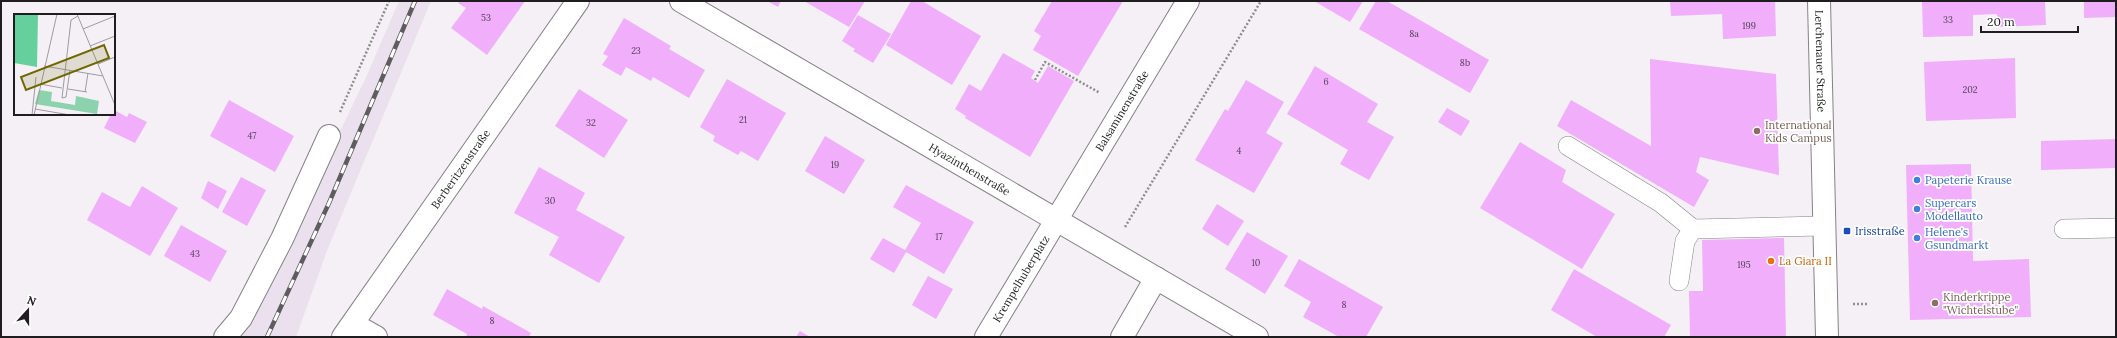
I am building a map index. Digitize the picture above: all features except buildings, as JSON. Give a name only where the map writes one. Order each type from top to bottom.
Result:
[{"type":"street","name":"Berberitzenstraße","points":[[348,330],[578,1]]},
{"type":"street","name":"Hyazinthenstraße","points":[[681,1],[1257,337]]},
{"type":"street","name":"Balsaminenstraße","points":[[1056,220],[1188,1]]},
{"type":"street","name":"Lerchenauer Straße","points":[[1819,1],[1823,226],[1827,337]]},
{"type":"street","points":[[225,337],[240,318],[278,246],[329,136]]},
{"type":"street","name":"Krempelhuberplatz","points":[[986,337],[1056,220]]},
{"type":"street","points":[[1122,337],[1156,278]]},
{"type":"street","points":[[348,330],[376,337]]},
{"type":"lane","points":[[1568,146],[1661,203],[1692,229],[1823,226]]},
{"type":"lane","points":[[2064,229],[2116,228]]},
{"type":"lane","points":[[1679,281],[1685,241],[1692,229]]},
{"type":"path","points":[[329,136],[389,1]]},
{"type":"path","points":[[1110,251],[1261,1]]},
{"type":"path","points":[[1035,80],[1046,62],[1124,107]]},
{"type":"shaded area","points":[[399,1],[431,1],[328,248],[296,337],[236,337],[250,319],[367,75]]},
{"type":"railway","points":[[267,337],[329,203],[415,1]]},
{"type":"place","name":"International Kids Campus","points":[[1757,131]]},
{"type":"place","name":"Papeterie Krause","points":[[1917,180]]},
{"type":"place","name":"Supercars Modellauto","points":[[1917,209]]},
{"type":"place","name":"Irisstraße","points":[[1847,231]]},
{"type":"place","name":"Helene's Gsundmarkt","points":[[1917,238]]},
{"type":"place","name":"La Giara II","points":[[1771,261]]},
{"type":"place","name":"Kinderkrippe \"Wichtelstube\"","points":[[1935,303]]}]
